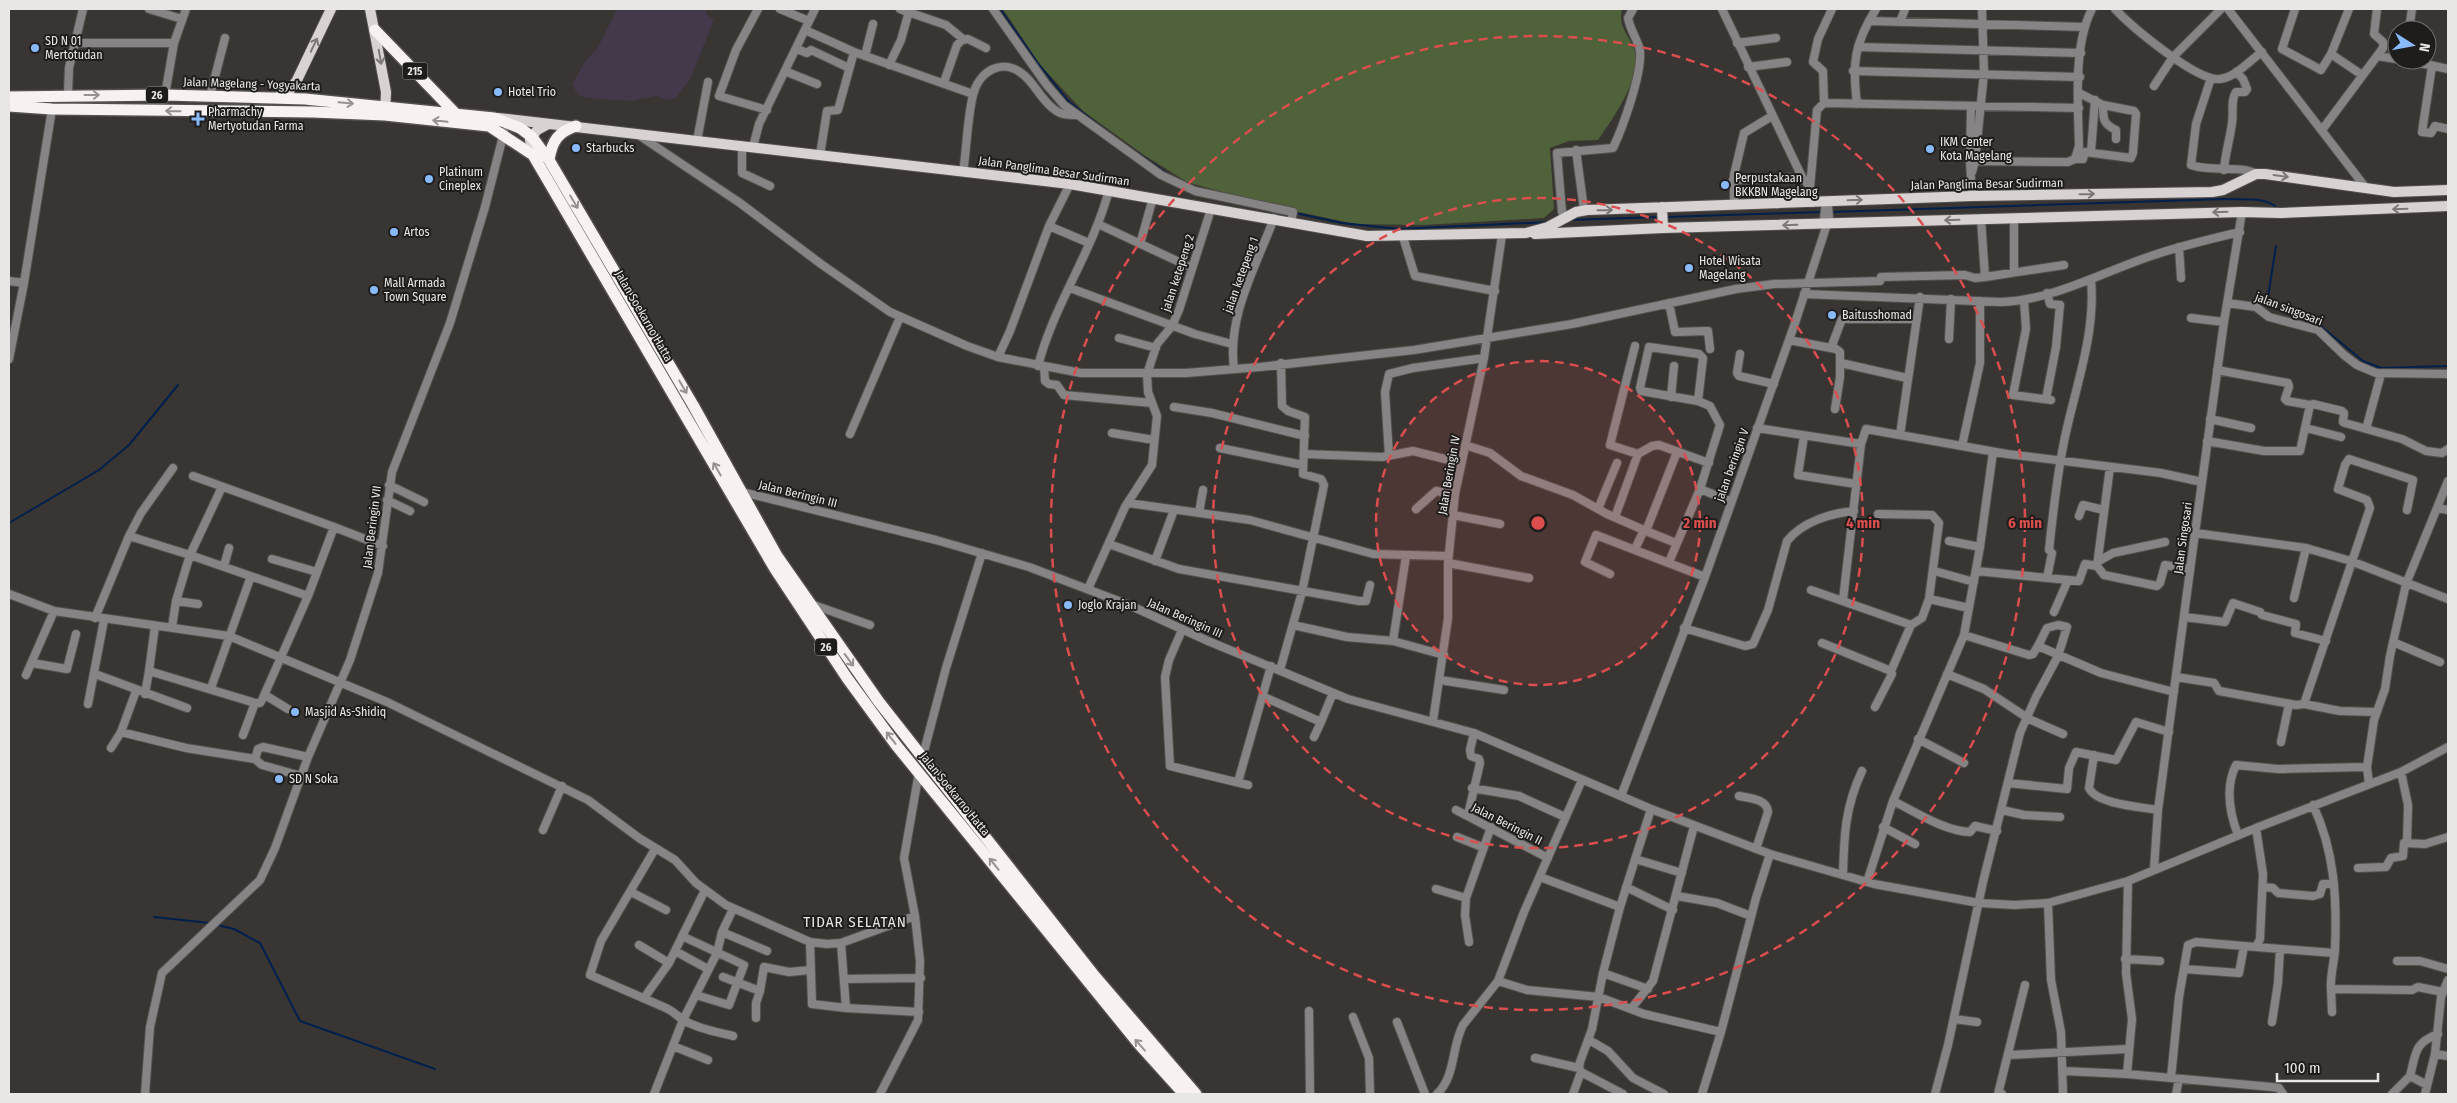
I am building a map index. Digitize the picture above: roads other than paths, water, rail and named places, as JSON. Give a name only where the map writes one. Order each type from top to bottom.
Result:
[{"type":"highway","name":"215","points":[[375,30],[455,113]]},
{"type":"highway","name":"Jalan Magelang - Yogyakarta","points":[[9,96],[68,94],[295,98],[386,111],[491,122]]},
{"type":"highway","name":"Jalan Magelang - Yogyakarta","points":[[9,106],[52,109],[455,113],[491,122]]},
{"type":"highway","name":"26","points":[[491,122],[520,128],[532,137],[549,160]]},
{"type":"highway","name":"26","points":[[506,126],[533,155]]},
{"type":"highway","points":[[549,160],[555,140],[564,131],[576,126]]},
{"type":"highway","name":"Jalan Soekarno Hatta","points":[[533,155],[693,405],[775,569],[867,706],[1138,1043],[1196,1094]]},
{"type":"highway","name":"Jalan Soekarno Hatta","points":[[549,160],[619,289]]},
{"type":"highway","name":"Jalan Soekarno Hatta","points":[[736,492],[810,604],[922,759],[1165,1065],[1184,1094]]},
{"type":"main road","points":[[272,98],[284,96],[297,80],[332,9]]},
{"type":"main road","name":"215","points":[[370,9],[386,92],[386,111]]},
{"type":"main road","points":[[297,80],[295,98],[299,107],[313,112]]},
{"type":"main road","points":[[491,122],[506,126],[548,124]]},
{"type":"main road","points":[[520,128],[548,124]]},
{"type":"main road","points":[[533,155],[529,142],[537,130],[548,124]]},
{"type":"main road","name":"Jalan Panglima Besar Sudirman","points":[[548,124],[1070,184],[1274,218],[1368,236],[1403,237],[1526,233],[1548,227],[1584,210],[1972,196],[2212,192],[2223,190],[2256,174]]},
{"type":"main road","points":[[2256,174],[2405,193],[2448,190]]},
{"type":"main road","name":"Jalan Panglima Besar Sudirman","points":[[1526,233],[1542,235],[1663,228],[2242,212],[2281,213],[2448,206]]},
{"type":"main road","points":[[1662,207],[1663,228]]},
{"type":"main road","points":[[1566,218],[1572,234]]},
{"type":"street","points":[[68,94],[68,68],[83,9]]},
{"type":"street","points":[[149,9],[182,19]]},
{"type":"street","points":[[165,95],[174,43],[186,9]]},
{"type":"street","points":[[758,9],[736,50],[719,96],[767,110]]},
{"type":"street","points":[[780,9],[809,21]]},
{"type":"street","points":[[770,186],[742,173],[748,147],[815,9]]},
{"type":"street","points":[[993,9],[1046,84],[1077,115],[1173,182],[1195,191],[1293,212],[1292,222]]},
{"type":"street","points":[[1566,218],[1562,212],[1557,155],[1559,151],[1614,148],[1628,108],[1639,58],[1640,50],[1628,18],[1633,9]]},
{"type":"street","points":[[1722,9],[1802,177],[1810,187]]},
{"type":"street","points":[[1824,103],[1823,72],[1813,62],[1818,39],[1832,9]]},
{"type":"street","points":[[1857,104],[1853,71],[1858,47],[1876,9]]},
{"type":"street","points":[[1900,22],[1905,9]]},
{"type":"street","points":[[1972,196],[1975,107],[1984,73],[1982,9]]},
{"type":"street","points":[[2075,160],[2079,146],[2078,108],[2081,53],[2085,27],[2092,9]]},
{"type":"street","points":[[2154,86],[2173,57],[2221,9]]},
{"type":"street","points":[[2228,9],[2366,188]]},
{"type":"street","points":[[2295,9],[2282,49],[2322,70],[2331,54],[2349,9]]},
{"type":"street","points":[[2322,130],[2384,46],[2374,34],[2377,9]]},
{"type":"street","points":[[889,65],[901,40],[904,10],[946,25],[963,39],[968,39],[986,48]]},
{"type":"street","points":[[2119,10],[2173,57],[2211,78],[2220,79],[2236,72],[2262,52]]},
{"type":"street","points":[[1869,21],[2085,27]]},
{"type":"street","points":[[864,56],[874,24]]},
{"type":"street","points":[[805,30],[864,56],[944,82],[973,94]]},
{"type":"street","points":[[210,96],[225,38]]},
{"type":"street","points":[[1737,43],[1776,38]]},
{"type":"street","points":[[944,82],[957,45],[963,39]]},
{"type":"street","points":[[75,43],[174,43]]},
{"type":"street","points":[[1858,47],[2081,53]]},
{"type":"street","points":[[797,49],[807,53],[811,50],[850,68]]},
{"type":"street","points":[[820,155],[827,111],[838,110],[854,52]]},
{"type":"street","points":[[2331,54],[2362,75]]},
{"type":"street","points":[[2377,56],[2387,58]]},
{"type":"street","points":[[1748,67],[1787,62]]},
{"type":"street","points":[[963,172],[973,94],[984,74],[994,68],[1004,67],[1024,75],[1054,110],[1060,114],[1077,115]]},
{"type":"street","points":[[2431,70],[2422,132],[2431,133],[2435,126],[2448,129]]},
{"type":"street","points":[[1853,71],[2080,77]]},
{"type":"street","points":[[786,72],[817,84]]},
{"type":"street","points":[[2224,170],[2227,143],[2232,126],[2233,96],[2236,92],[2245,92],[2247,88],[2245,81],[2236,72]]},
{"type":"street","points":[[2211,78],[2196,124],[2191,165],[2224,170],[2250,170],[2256,174]]},
{"type":"street","points":[[698,141],[708,82]]},
{"type":"street","points":[[1972,161],[2068,162],[2083,159],[2084,152],[2131,158],[2133,153],[2135,112],[2103,105],[2079,93]]},
{"type":"street","points":[[2091,152],[2095,100]]},
{"type":"street","points":[[1812,203],[1810,187],[1817,110],[1824,103],[2078,108]]},
{"type":"street","points":[[2103,105],[2103,120],[2107,126],[2116,130],[2116,139]]},
{"type":"street","points":[[9,359],[12,330],[24,283],[52,109]]},
{"type":"street","points":[[1734,205],[1733,180],[1744,133],[1772,116]]},
{"type":"street","name":"Jalan Beringin VII","points":[[145,1094],[150,1027],[162,972],[260,880],[278,840],[308,758],[341,682],[373,593],[383,546],[389,485],[396,456],[450,323],[485,207],[506,126]]},
{"type":"street","points":[[636,133],[740,203],[872,302],[900,317],[967,346],[998,357],[1041,366],[1101,374],[1147,374],[1234,369],[1414,350],[1572,324],[1736,290],[1808,282],[1880,281],[1881,276],[1985,277],[2005,275],[2014,270],[2064,264]]},
{"type":"street","points":[[1576,150],[1584,210]]},
{"type":"street","points":[[1733,180],[1802,177]]},
{"type":"street","points":[[998,357],[1010,331],[1049,226],[1070,184]]},
{"type":"street","points":[[1109,190],[1098,224],[1051,326],[1041,366],[1045,381],[1049,384],[1057,385],[1064,395],[1152,403]]},
{"type":"street","points":[[1140,244],[1153,198]]},
{"type":"street","name":"jalan beringin V","points":[[1621,796],[1704,577],[1774,384],[1829,218],[1826,201]]},
{"type":"street","name":"jalan ketepeng 2","points":[[1088,589],[1128,503],[1150,469],[1157,416],[1147,388],[1147,374],[1156,348],[1172,326],[1179,310],[1211,209]]},
{"type":"street","name":"Jalan Singosari","points":[[2154,869],[2158,810],[2168,732],[2210,419],[2242,212]]},
{"type":"street","name":"jalan ketepeng 1","points":[[1234,369],[1232,344],[1244,296],[1274,218]]},
{"type":"street","points":[[2014,218],[2014,270]]},
{"type":"street","points":[[1981,219],[1985,277]]},
{"type":"street","points":[[1098,224],[1192,268]]},
{"type":"street","points":[[1049,226],[1089,242]]},
{"type":"street","points":[[1804,294],[2024,300],[2091,279],[2150,256],[2240,232]]},
{"type":"street","name":"Jalan Beringin IV","points":[[1433,721],[1444,655],[1449,599],[1448,559],[1455,494],[1484,358],[1502,235]]},
{"type":"street","points":[[1403,237],[1415,276],[1495,291]]},
{"type":"street","points":[[2179,247],[2181,278]]},
{"type":"street","points":[[2047,578],[2060,461],[2092,316],[2091,279]]},
{"type":"street","points":[[9,281],[24,283]]},
{"type":"street","points":[[1070,288],[1172,326],[1232,344]]},
{"type":"street","points":[[2024,300],[2026,329],[2013,395],[2048,400],[2060,305],[2050,304],[2047,293]]},
{"type":"street","points":[[1900,435],[1920,297]]},
{"type":"street","points":[[1949,339],[1951,299]]},
{"type":"street","points":[[1962,446],[1980,363],[1980,300]]},
{"type":"street","points":[[1669,303],[1674,332],[1708,331],[1710,349]]},
{"type":"street","name":"jalan singosari","points":[[2228,303],[2256,307],[2269,317],[2318,330],[2358,365],[2381,374],[2448,374]]},
{"type":"street","points":[[850,434],[900,317]]},
{"type":"street","points":[[2191,318],[2224,322]]},
{"type":"street","points":[[1831,348],[1842,319],[1917,319]]},
{"type":"street","points":[[1119,338],[1156,348]]},
{"type":"street","points":[[1789,340],[1839,351],[1841,363],[1835,409]]},
{"type":"street","points":[[1635,346],[1610,445],[1638,454]]},
{"type":"street","points":[[1669,562],[1700,489],[1720,423],[1709,405],[1698,401],[1646,394],[1640,390],[1650,347],[1701,355],[1703,362],[1698,401]]},
{"type":"street","points":[[1740,354],[1738,376],[1774,384]]},
{"type":"street","points":[[1389,456],[1385,392],[1389,374],[1413,368],[1484,358]]},
{"type":"street","points":[[1280,670],[1302,592],[1324,482],[1320,479],[1304,476],[1305,416],[1288,411],[1282,404],[1281,363]]},
{"type":"street","points":[[1841,363],[1907,378]]},
{"type":"street","points":[[1671,397],[1674,366]]},
{"type":"street","points":[[2217,370],[2288,383],[2286,400],[2310,406],[2313,404],[2344,412],[2343,422],[2402,439],[2426,451],[2442,453],[2448,449]]},
{"type":"street","points":[[2366,429],[2381,374]]},
{"type":"street","points":[[2207,441],[2264,450],[2298,452],[2302,449],[2310,406]]},
{"type":"street","points":[[1174,407],[1212,413],[1305,436]]},
{"type":"street","points":[[2210,419],[2251,428]]},
{"type":"street","points":[[1757,428],[1861,444]]},
{"type":"street","points":[[2306,428],[2341,437]]},
{"type":"street","points":[[1843,600],[1861,444],[1864,430],[1866,429],[1993,452],[2161,473],[2202,482]]},
{"type":"street","points":[[1112,433],[1154,440]]},
{"type":"street","points":[[1804,436],[1798,475],[1856,484]]},
{"type":"street","points":[[1465,445],[1486,451],[1521,476],[1573,496],[1615,517],[1676,543]]},
{"type":"street","points":[[1615,517],[1638,454],[1655,445],[1708,463]]},
{"type":"street","points":[[1220,448],[1303,465]]},
{"type":"street","points":[[1304,454],[1389,456],[1417,452],[1461,463]]},
{"type":"street","points":[[1635,549],[1645,530],[1677,452]]},
{"type":"street","points":[[1867,882],[1883,826],[1964,635],[1980,547],[1993,452]]},
{"type":"street","points":[[2304,704],[2370,503],[2338,489],[2345,464],[2349,460],[2412,480],[2407,510]]},
{"type":"street","points":[[1598,509],[1617,463]]},
{"type":"street","points":[[2110,467],[2098,564],[2104,575],[2157,586],[2160,583],[2165,565],[2190,569]]},
{"type":"street","points":[[95,618],[129,536],[141,513],[173,468]]},
{"type":"street","points":[[193,476],[383,546]]},
{"type":"street","points":[[2368,784],[2367,767],[2377,712],[2384,689],[2406,584],[2448,481]]},
{"type":"street","points":[[389,485],[424,502]]},
{"type":"street","points":[[172,627],[176,601],[190,555],[222,487]]},
{"type":"street","points":[[1700,489],[1730,501]]},
{"type":"street","points":[[1199,513],[1203,490]]},
{"type":"street","points":[[1416,509],[1436,491],[1455,494]]},
{"type":"street","name":"Jalan Beringin III","points":[[736,492],[774,499],[982,552],[1088,589],[1333,693],[1382,710],[1433,721],[1474,733],[1651,809],[1770,854],[1867,882],[1979,903],[2015,905],[2048,903],[2128,881],[2256,828],[2401,772],[2448,747]]},
{"type":"street","points":[[387,500],[410,511]]},
{"type":"street","points":[[1128,503],[1250,520],[1312,539],[1373,554],[1448,559],[1529,578]]},
{"type":"street","points":[[2079,516],[2083,506],[2104,510]]},
{"type":"street","points":[[2437,508],[2448,510]]},
{"type":"street","points":[[1155,562],[1174,510]]},
{"type":"street","points":[[1684,628],[1744,646],[1753,644],[1768,610],[1787,540],[1795,532],[1825,517],[1854,510]]},
{"type":"street","points":[[1875,707],[1915,622],[1929,598],[1939,523],[1932,515],[1878,514]]},
{"type":"street","points":[[1453,515],[1500,524]]},
{"type":"street","points":[[149,671],[260,703],[308,596],[334,527]]},
{"type":"street","points":[[2195,533],[2306,548],[2351,561],[2448,599]]},
{"type":"street","points":[[1610,574],[1585,562],[1594,536],[1598,535],[1704,577]]},
{"type":"street","points":[[129,536],[224,566],[308,596]]},
{"type":"street","points":[[1949,541],[1980,547]]},
{"type":"street","points":[[1976,571],[2079,581],[2085,564],[2098,564],[2113,554],[2165,542]]},
{"type":"street","points":[[1109,544],[1155,562],[1196,572],[1302,592],[1365,601],[1370,585]]},
{"type":"street","points":[[224,566],[229,548]]},
{"type":"street","points":[[2294,598],[2306,548]]},
{"type":"street","points":[[922,759],[946,668],[982,552]]},
{"type":"street","points":[[1393,641],[1406,556]]},
{"type":"street","points":[[272,559],[316,572]]},
{"type":"street","points":[[1938,572],[1974,582]]},
{"type":"street","points":[[211,688],[251,576]]},
{"type":"street","points":[[2054,612],[2068,580]]},
{"type":"street","points":[[1812,590],[1843,600],[1856,607],[1915,622]]},
{"type":"street","points":[[9,594],[54,611],[155,629],[172,627],[227,639],[280,661],[341,682],[562,786],[606,812],[622,826],[655,849],[675,860],[705,890],[732,909],[763,920],[810,942],[841,943],[915,916]]},
{"type":"street","points":[[1929,598],[1969,608]]},
{"type":"street","points":[[176,601],[198,604]]},
{"type":"street","points":[[2184,617],[2225,622],[2233,603],[2260,612],[2262,615],[2296,624],[2295,633],[2326,641]]},
{"type":"street","points":[[810,604],[870,625]]},
{"type":"street","points":[[26,675],[54,611]]},
{"type":"street","points":[[88,704],[104,620]]},
{"type":"street","points":[[1293,625],[1347,637],[1393,641],[1444,655]]},
{"type":"street","points":[[1934,1094],[1954,1019],[1979,903],[2008,783],[2026,718],[2058,656],[2067,627],[2058,625],[2047,628],[2033,654],[2029,655],[1964,635]]},
{"type":"street","points":[[145,694],[155,629]]},
{"type":"street","points":[[1182,630],[1169,660],[1165,677],[1169,718],[1169,763],[1177,769],[1248,785]]},
{"type":"street","points":[[32,663],[67,669],[76,634]]},
{"type":"street","points":[[2393,642],[2440,662]]},
{"type":"street","points":[[1822,644],[1891,671]]},
{"type":"street","points":[[2038,646],[2102,673],[2174,692]]},
{"type":"street","points":[[1238,782],[1264,697],[1271,666]]},
{"type":"street","points":[[95,674],[187,708]]},
{"type":"street","points":[[1947,674],[1984,689],[2026,718],[2063,734]]},
{"type":"street","points":[[2176,677],[2214,684],[2219,691],[2289,704],[2304,704],[2340,712],[2377,712]]},
{"type":"street","points":[[1440,680],[1504,690]]},
{"type":"street","points":[[111,748],[121,732],[136,690]]},
{"type":"street","points":[[1314,737],[1333,693]]},
{"type":"street","points":[[264,695],[288,709]]},
{"type":"street","points":[[1264,697],[1322,722]]},
{"type":"street","points":[[243,735],[255,703]]},
{"type":"street","points":[[2281,742],[2289,704]]},
{"type":"street","points":[[2008,783],[2067,789],[2069,768],[2076,752],[2116,760],[2136,722],[2168,732]]},
{"type":"street","points":[[121,732],[186,748],[255,759],[259,764],[301,776]]},
{"type":"street","points":[[1468,815],[1472,788],[1480,763],[1479,759],[1471,756],[1469,753],[1474,733]]},
{"type":"street","points":[[1918,740],[1964,763]]},
{"type":"street","points":[[255,759],[258,749],[263,747],[308,758]]},
{"type":"street","points":[[2094,756],[2089,788],[2092,793],[2106,800],[2158,810]]},
{"type":"street","points":[[2238,836],[2230,813],[2230,798],[2236,765],[2278,769],[2367,767]]},
{"type":"street","points":[[1843,875],[1847,810],[1850,798],[1862,771]]},
{"type":"street","points":[[880,1094],[898,1056],[916,1026],[919,1012],[920,978],[915,916],[904,858],[919,772]]},
{"type":"street","points":[[2358,868],[2386,867],[2391,858],[2403,857],[2404,844],[2407,842],[2408,805],[2401,772]]},
{"type":"street","points":[[1437,1094],[1448,1082],[1459,1033],[1498,981],[1540,876],[1582,780]]},
{"type":"street","points":[[543,830],[562,786]]},
{"type":"street","points":[[1472,788],[1519,796],[1565,817]]},
{"type":"street","points":[[1740,796],[1764,802],[1768,806],[1768,812],[1756,848]]},
{"type":"street","points":[[1893,801],[1949,827],[1965,832],[1970,832],[1975,826],[1997,831]]},
{"type":"street","points":[[2313,806],[2325,832],[2333,865],[2334,953],[2331,989],[2332,1012]]},
{"type":"street","points":[[1573,1094],[1583,1051],[1589,1040],[1603,973],[1620,907],[1651,809]]},
{"type":"street","name":"Jalan Beringin II","points":[[1456,810],[1548,858]]},
{"type":"street","points":[[2002,810],[2024,815],[2060,817]]},
{"type":"street","points":[[1631,1009],[1648,989],[1656,973],[1694,826]]},
{"type":"street","points":[[1883,826],[1915,844]]},
{"type":"street","points":[[1468,942],[1465,915],[1466,898],[1482,847],[1491,827]]},
{"type":"street","points":[[2256,828],[2263,874],[2261,934],[2256,947]]},
{"type":"street","points":[[1457,837],[1482,847]]},
{"type":"street","points":[[2407,842],[2425,844],[2448,837]]},
{"type":"street","points":[[655,849],[601,941],[590,975],[678,1014],[682,1020],[706,1030],[733,1036]]},
{"type":"street","points":[[1702,1094],[1770,854]]},
{"type":"street","points":[[1635,859],[1682,873]]},
{"type":"street","points":[[1540,876],[1620,907]]},
{"type":"street","points":[[2127,1074],[2132,1019],[2125,959],[2128,881]]},
{"type":"street","points":[[2263,887],[2273,888],[2281,894],[2313,896],[2320,894],[2323,884],[2334,884]]},
{"type":"street","points":[[1626,887],[1673,910]]},
{"type":"street","points":[[1436,889],[1466,898]]},
{"type":"street","points":[[644,998],[676,952],[705,890]]},
{"type":"street","points":[[631,892],[666,910]]},
{"type":"street","points":[[1676,896],[1717,903],[1751,916]]},
{"type":"street","points":[[2048,903],[2051,980],[2062,1052],[2063,1094]]},
{"type":"street","points":[[654,1094],[682,1020],[717,953],[722,932],[732,909]]},
{"type":"street","points":[[722,932],[767,951]]},
{"type":"street","points":[[682,936],[744,965],[731,1004],[728,1006],[696,995]]},
{"type":"street","points":[[810,942],[812,1005],[919,1012]]},
{"type":"street","points":[[841,943],[846,1008]]},
{"type":"street","points":[[2176,1094],[2175,1078],[2184,969],[2188,946],[2191,943],[2334,953]]},
{"type":"street","points":[[639,945],[669,963]]},
{"type":"street","points":[[2184,969],[2239,973],[2244,946]]},
{"type":"street","points":[[2272,1022],[2278,983],[2280,949]]},
{"type":"street","points":[[676,952],[708,969]]},
{"type":"street","points":[[2125,959],[2160,961]]},
{"type":"street","points":[[2397,961],[2420,960],[2448,969]]},
{"type":"street","points":[[756,1018],[756,1003],[764,967],[793,972],[810,970]]},
{"type":"street","points":[[1603,973],[1648,989]]},
{"type":"street","points":[[722,977],[760,991]]},
{"type":"street","points":[[844,979],[920,978]]},
{"type":"street","points":[[2425,1094],[2435,1054],[2443,992],[2448,980]]},
{"type":"street","points":[[1498,981],[1527,990],[1598,997],[1631,1009],[1721,1032]]},
{"type":"street","points":[[2000,1094],[2025,985]]},
{"type":"street","points":[[2331,989],[2412,990],[2418,987],[2443,992]]},
{"type":"street","points":[[1309,1011],[1310,1094]]},
{"type":"street","points":[[1353,1017],[1369,1058],[1370,1094]]},
{"type":"street","points":[[1954,1019],[1978,1022]]},
{"type":"street","points":[[1398,1022],[1425,1094]]},
{"type":"street","points":[[2392,1094],[2410,1076],[2419,1044],[2423,1040],[2438,1034]]},
{"type":"street","points":[[1589,1040],[1608,1051],[1634,1078],[1664,1094]]},
{"type":"street","points":[[673,1046],[708,1060]]},
{"type":"street","points":[[2008,1056],[2128,1049]]},
{"type":"street","points":[[2435,1054],[2448,1056]]},
{"type":"street","points":[[1534,1058],[1580,1070],[1623,1094]]},
{"type":"street","points":[[2063,1071],[2127,1074],[2272,1087],[2279,1088],[2283,1094]]},
{"type":"street","points":[[2410,1076],[2428,1086]]},
{"type":"waterway","points":[[1000,9],[1037,62],[1069,102],[1108,132]]},
{"type":"waterway","points":[[1124,144],[1171,176]]},
{"type":"waterway","points":[[1831,212],[2225,199],[2259,200],[2272,204],[2277,208]]},
{"type":"waterway","points":[[1666,217],[1821,212]]},
{"type":"waterway","points":[[1295,213],[1342,223],[1398,229],[1549,222]]},
{"type":"waterway","points":[[1569,220],[1659,217]]},
{"type":"waterway","points":[[2276,246],[2268,297],[2272,307],[2317,323],[2363,361],[2381,368],[2448,366]]},
{"type":"waterway","points":[[9,523],[99,470],[129,445],[178,385]]},
{"type":"waterway","points":[[154,917],[210,923]]},
{"type":"waterway","points":[[217,925],[234,929],[260,943],[300,1021],[435,1069]]},
{"type":"place","name":"SD N 01 Mertotudan","points":[[35,48]]},
{"type":"place","name":"Hotel Trio","points":[[498,92]]},
{"type":"place","name":"Pharmachy Mertyotudan Farma","points":[[198,119]]},
{"type":"place","name":"Starbucks","points":[[576,148]]},
{"type":"place","name":"IKM Center Kota Magelang","points":[[1930,149]]},
{"type":"place","name":"Platinum Cineplex","points":[[429,179]]},
{"type":"place","name":"Perpustakaan BKKBN Magelang","points":[[1725,185]]},
{"type":"place","name":"Artos","points":[[394,232]]},
{"type":"place","name":"Hotel Wisata Magelang","points":[[1689,268]]},
{"type":"place","name":"Mall Armada Town Square","points":[[374,290]]},
{"type":"place","name":"Baitusshomad","points":[[1832,315]]},
{"type":"place","name":"Joglo Krajan","points":[[1068,605]]},
{"type":"place","name":"Masjid As-Shidiq","points":[[295,712]]},
{"type":"place","name":"SD N Soka","points":[[279,779]]},
{"type":"district","name":"TIDAR SELATAN","points":[[855,922]]}]
